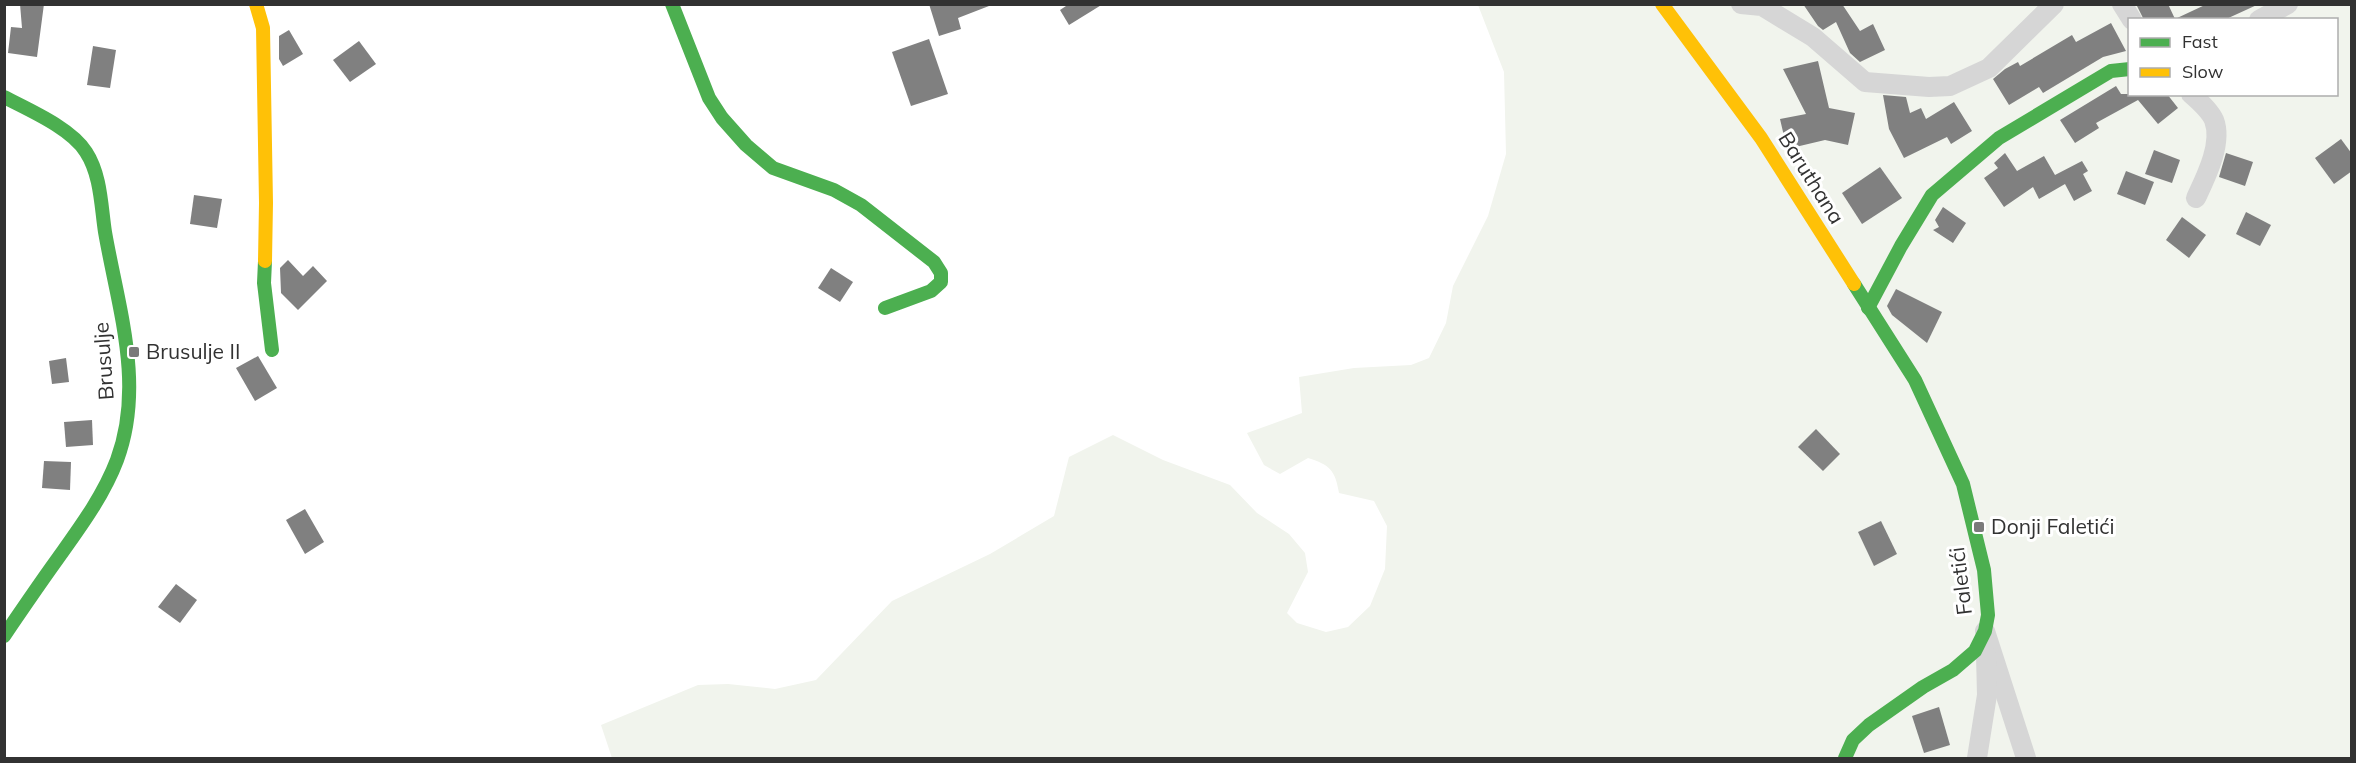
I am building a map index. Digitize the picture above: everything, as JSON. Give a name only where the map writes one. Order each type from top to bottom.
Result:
[{"type":"street","points":[[256,4],[263,28],[266,203],[264,283],[272,350]]},
{"type":"street","points":[[672,4],[680,21],[690,56],[716,110],[747,147],[779,171],[848,197],[875,213],[934,262],[941,273],[941,282],[931,291],[885,308]]},
{"type":"street","name":"Baruthana","points":[[1662,4],[1761,138],[1914,380]]},
{"type":"street","points":[[1741,4],[1762,5],[1813,37],[1865,82],[1929,87],[1950,86],[1989,68],[2054,4]]},
{"type":"street","points":[[2122,4],[2131,18]]},
{"type":"street","points":[[2263,18],[2288,4]]},
{"type":"street","points":[[1868,308],[1901,246],[1932,195],[1999,138],[2110,71],[2128,69]]},
{"type":"street","points":[[2193,96],[2214,119],[2216,143],[2212,164],[2196,198]]},
{"type":"street","name":"Brusulje","points":[[4,97],[54,125],[87,152],[98,189],[124,322],[129,385],[125,434],[117,461],[93,509],[4,636]]},
{"type":"street","name":"Faletići","points":[[1845,759],[1853,740],[1869,725],[1923,687],[1953,670],[1975,651],[1985,631],[1988,615],[1984,570],[1963,484],[1914,380]]},
{"type":"street","points":[[1977,759],[1987,695],[1985,631]]},
{"type":"street","points":[[1985,631],[2026,759]]},
{"type":"shaded area","points":[[1478,5],[2351,5],[2351,758],[612,758],[601,725],[698,685],[728,684],[775,689],[816,680],[892,601],[990,554],[1054,516],[1069,457],[1113,435],[1163,460],[1230,485],[1257,513],[1289,534],[1305,553],[1308,572],[1287,613],[1297,623],[1326,632],[1348,627],[1370,606],[1385,569],[1387,526],[1374,501],[1339,493],[1336,479],[1330,470],[1322,463],[1308,458],[1280,474],[1264,465],[1247,433],[1302,413],[1299,377],[1354,368],[1411,365],[1429,358],[1446,323],[1453,286],[1488,216],[1506,154],[1504,72]]},
{"type":"building","points":[[20,4],[44,4],[37,57],[8,53],[11,27],[22,28]]},
{"type":"building","points":[[929,4],[988,4],[989,6],[958,18],[961,29],[939,36]]},
{"type":"building","points":[[1069,4],[1103,4],[1069,25],[1060,10]]},
{"type":"building","points":[[1803,4],[1842,4],[1860,31],[1873,24],[1885,50],[1860,62],[1850,53],[1836,22],[1823,30]]},
{"type":"building","points":[[2136,4],[2168,4],[2175,18],[2143,18]]},
{"type":"building","points":[[2207,4],[2259,4],[2228,18],[2177,18]]},
{"type":"building","points":[[2111,23],[2126,51],[2103,57],[2043,93],[2039,87],[2009,105],[1993,79],[2005,69],[2018,62],[2020,66],[2072,35],[2076,42]]},
{"type":"building","points":[[289,30],[303,54],[283,66],[279,59],[279,36]]},
{"type":"building","points":[[929,39],[948,94],[911,106],[892,52]]},
{"type":"building","points":[[359,41],[376,64],[350,82],[333,60]]},
{"type":"building","points":[[93,46],[116,50],[110,88],[87,85]]},
{"type":"building","points":[[1818,61],[1829,108],[1855,113],[1848,145],[1825,140],[1787,149],[1780,119],[1806,114],[1783,69]]},
{"type":"building","points":[[2116,86],[2121,94],[2128,94],[2128,96],[2169,96],[2178,108],[2158,124],[2138,100],[2096,123],[2099,128],[2075,143],[2060,120]]},
{"type":"building","points":[[1883,95],[1906,97],[1910,113],[1921,108],[1926,119],[1954,102],[1972,131],[1951,144],[1947,137],[1904,158],[1889,129]]},
{"type":"building","points":[[2341,139],[2352,154],[2352,171],[2334,184],[2315,158]]},
{"type":"building","points":[[2154,150],[2180,160],[2172,183],[2145,174]]},
{"type":"building","points":[[2005,153],[2017,171],[2044,156],[2055,175],[2082,161],[2088,171],[2083,174],[2092,191],[2074,201],[2065,184],[2039,199],[2033,187],[2004,207],[1984,178],[1998,168],[1994,163]]},
{"type":"building","points":[[2226,153],[2253,162],[2245,186],[2219,177]]},
{"type":"building","points":[[1880,167],[1902,198],[1862,224],[1842,193]]},
{"type":"building","points":[[2126,171],[2154,182],[2145,205],[2117,194]]},
{"type":"building","points":[[194,195],[222,199],[217,228],[190,224]]},
{"type":"building","points":[[1943,207],[1966,223],[1953,243],[1933,230],[1939,227],[1935,220]]},
{"type":"building","points":[[2246,212],[2271,225],[2260,246],[2236,234]]},
{"type":"building","points":[[2182,217],[2206,235],[2189,258],[2166,240]]},
{"type":"building","points":[[288,260],[303,276],[313,266],[327,281],[298,310],[281,293],[280,268]]},
{"type":"building","points":[[831,268],[853,282],[840,302],[818,288]]},
{"type":"building","points":[[1896,289],[1942,312],[1927,343],[1892,315],[1887,306]]},
{"type":"building","points":[[258,356],[277,388],[255,401],[236,368]]},
{"type":"building","points":[[66,358],[69,382],[52,384],[49,361]]},
{"type":"building","points":[[92,420],[93,445],[66,447],[64,422]]},
{"type":"building","points":[[1816,429],[1840,454],[1823,471],[1798,447]]},
{"type":"building","points":[[44,461],[71,462],[70,490],[42,488]]},
{"type":"building","points":[[305,509],[324,542],[305,554],[286,520]]},
{"type":"building","points":[[1881,521],[1897,554],[1874,566],[1858,532]]},
{"type":"building","points":[[176,584],[197,600],[180,623],[158,607]]},
{"type":"building","points":[[1939,707],[1950,745],[1924,753],[1912,716]]},
{"type":"traffic: fast","points":[[672,4],[709,98],[722,118],[746,145],[773,168],[834,190],[861,205],[934,262],[941,273],[941,282],[931,291],[885,308]]},
{"type":"traffic: fast","points":[[1868,308],[1901,246],[1932,195],[1999,138],[2111,71],[2128,69]]},
{"type":"traffic: fast","points":[[4,97],[60,127],[79,143],[91,161],[100,191],[105,232],[122,317],[129,375],[129,403],[125,432],[117,460],[105,487],[90,513],[4,636]]},
{"type":"traffic: fast","points":[[265,261],[264,283],[272,350]]},
{"type":"traffic: fast","points":[[1845,758],[1853,740],[1869,725],[1923,687],[1953,670],[1975,651],[1985,631],[1988,615],[1984,570],[1963,484],[1915,380],[1854,284]]},
{"type":"traffic: slow","points":[[256,4],[263,28],[265,261]]},
{"type":"traffic: slow","points":[[1662,4],[1761,138],[1854,284]]},
{"type":"place","name":"Brusulje II","points":[[134,352]]},
{"type":"place","name":"Donji Faletići","points":[[1979,527]]}]
